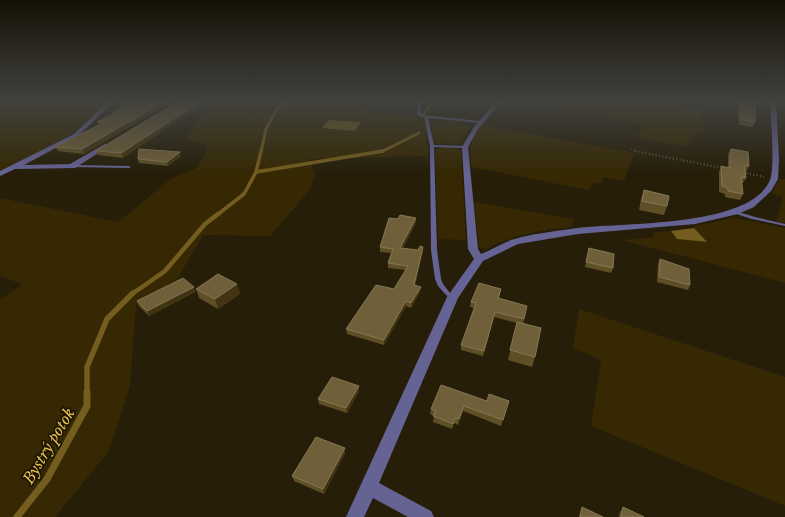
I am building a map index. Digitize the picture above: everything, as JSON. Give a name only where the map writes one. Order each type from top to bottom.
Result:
[{"type":"street","points":[[0,174],[76,136],[87,125]]},
{"type":"street","points":[[478,125],[469,136],[464,147],[473,249],[479,259]]},
{"type":"street","points":[[355,517],[453,297],[479,259],[515,242],[578,231],[695,221],[735,212],[751,205],[761,197],[774,179],[774,125]]},
{"type":"street","points":[[15,167],[72,166],[112,142]]},
{"type":"street","points":[[368,486],[425,517]]},
{"type":"lane","points":[[428,125],[432,146],[434,250],[438,279],[440,285],[453,297]]},
{"type":"lane","points":[[432,146],[464,147]]},
{"type":"lane","points":[[72,166],[129,167]]},
{"type":"lane","points":[[735,212],[785,226]]},
{"type":"path","points":[[631,149],[638,152],[722,168]]},
{"type":"path","points":[[737,171],[774,179]]},
{"type":"shaded area","points":[[0,125],[81,125],[71,135],[0,171]]},
{"type":"shaded area","points":[[196,125],[425,125],[428,156],[309,159],[315,174],[309,191],[270,236],[203,235],[178,278],[136,305],[130,386],[109,451],[55,517],[0,517],[0,300],[22,284],[0,276],[0,198],[118,222],[172,178],[197,168],[208,148],[206,145],[186,139]]},
{"type":"shaded area","points":[[325,125],[359,125],[355,131],[322,128]]},
{"type":"shaded area","points":[[432,125],[466,125],[469,127],[459,144],[437,143],[434,139]]},
{"type":"shaded area","points":[[483,125],[634,153],[624,181],[603,177],[601,184],[593,183],[589,190],[471,167],[471,145],[474,136]]},
{"type":"shaded area","points":[[642,125],[704,125],[705,131],[695,133],[686,147],[637,138]]},
{"type":"shaded area","points":[[441,148],[454,148],[460,150],[461,153],[466,240],[438,239],[435,150]]},
{"type":"shaded area","points":[[779,179],[785,179],[785,223],[776,221],[783,197],[772,193]]},
{"type":"shaded area","points":[[474,202],[574,219],[571,227],[528,234],[507,240],[487,249],[479,247]]},
{"type":"shaded area","points":[[735,218],[785,228],[785,283],[622,240],[654,237],[653,233],[671,231],[677,239],[706,242],[693,226]]},
{"type":"shaded area","points":[[694,228],[707,242],[677,239],[671,231]]},
{"type":"shaded area","points":[[579,309],[785,377],[785,506],[591,426],[601,360],[573,348]]},
{"type":"building","points":[[99,125],[123,125],[82,149],[55,147]]},
{"type":"building","points":[[139,125],[164,125],[121,153],[96,151]]},
{"type":"building","points":[[139,149],[180,152],[167,162],[138,159]]},
{"type":"building","points":[[731,149],[748,152],[749,166],[744,165],[746,178],[741,177],[743,194],[728,191],[728,188],[722,186],[721,166],[730,168]]},
{"type":"building","points":[[644,190],[669,196],[667,206],[642,201]]},
{"type":"building","points":[[400,215],[416,218],[400,248],[418,250],[420,246],[423,247],[414,285],[421,287],[411,303],[406,301],[384,340],[346,329],[376,285],[394,289],[408,266],[388,263],[393,249],[380,247],[389,218],[398,219]]},
{"type":"building","points":[[589,248],[614,254],[613,268],[586,262]]},
{"type":"building","points":[[660,259],[689,269],[690,285],[659,277]]},
{"type":"building","points":[[218,274],[237,284],[215,299],[196,289]]},
{"type":"building","points":[[183,278],[194,287],[147,311],[137,301]]},
{"type":"building","points":[[479,283],[501,289],[498,298],[527,306],[524,319],[495,312],[484,351],[461,345],[476,303],[471,302]]},
{"type":"building","points":[[517,322],[541,328],[535,357],[510,350]]},
{"type":"building","points":[[332,377],[359,386],[346,408],[318,399]]},
{"type":"building","points":[[441,385],[487,401],[489,394],[509,401],[503,420],[464,406],[459,419],[455,418],[453,424],[433,416],[436,411],[431,409]]},
{"type":"building","points":[[316,437],[345,448],[323,489],[292,476]]},
{"type":"building","points":[[582,507],[603,517],[580,517]]},
{"type":"building","points":[[623,507],[644,517],[621,517]]},
{"type":"waterway","name":"Bystrý potok","points":[[261,152],[268,125]]},
{"type":"waterway","points":[[383,151],[419,133]]},
{"type":"waterway","name":"Bystrý potok","points":[[256,172],[261,151]]},
{"type":"waterway","points":[[256,172],[383,151]]},
{"type":"waterway","points":[[377,152],[383,151]]},
{"type":"waterway","name":"Bystrý potok","points":[[217,215],[244,194],[256,172]]},
{"type":"waterway","name":"Bystrý potok","points":[[132,294],[165,271],[205,224],[218,214]]},
{"type":"waterway","name":"Bystrý potok","points":[[17,517],[47,479],[87,406],[87,367],[107,319],[132,294]]}]
